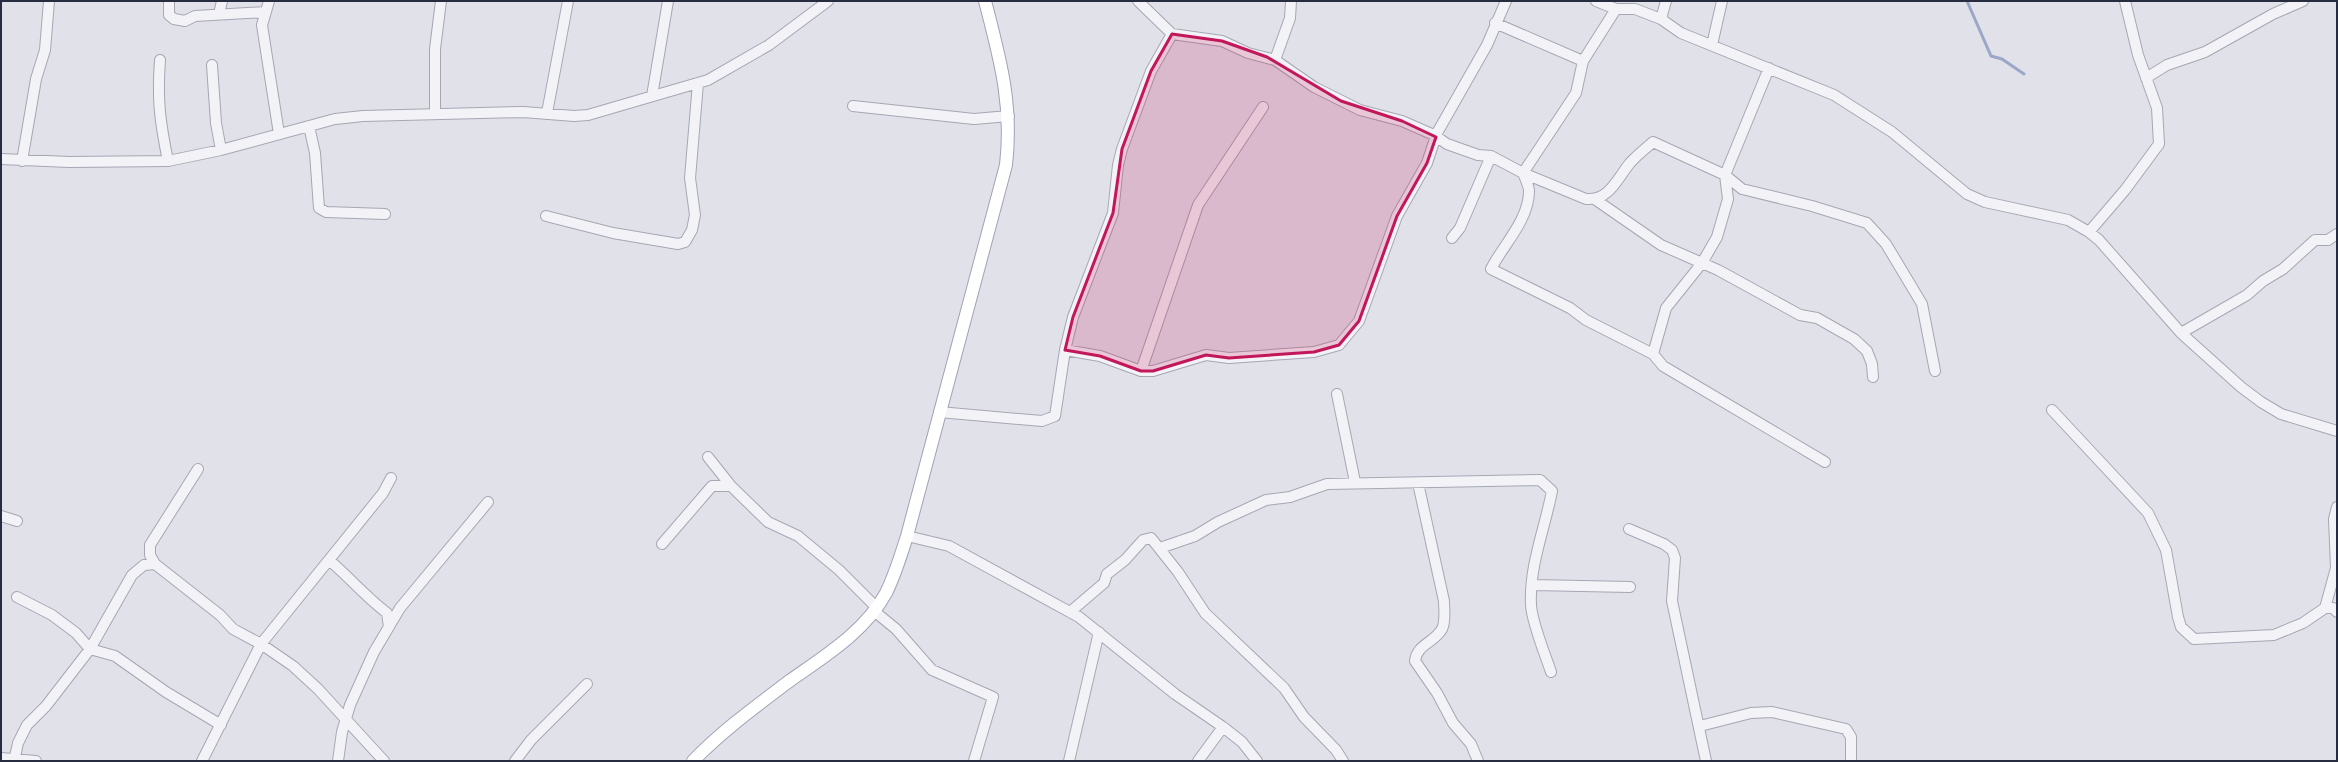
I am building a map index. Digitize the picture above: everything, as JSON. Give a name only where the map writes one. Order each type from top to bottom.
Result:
[{"type":"main road","points":[[693,761],[722,732],[832,651],[875,609],[891,582],[907,536],[1006,165],[1009,116],[1002,65],[986,1]]},
{"type":"street","points":[[22,160],[36,79],[45,50],[49,1]]},
{"type":"street","points":[[169,1],[169,15],[180,20],[220,14],[266,12]]},
{"type":"street","points":[[220,14],[222,1]]},
{"type":"street","points":[[269,1],[262,25],[279,134]]},
{"type":"street","points":[[436,114],[435,49],[441,1]]},
{"type":"street","points":[[547,113],[568,1]]},
{"type":"street","points":[[652,96],[668,1]]},
{"type":"street","points":[[1,159],[168,161],[222,150],[335,119],[363,116],[547,113],[574,116],[588,115],[698,83],[727,70],[769,45],[828,1]]},
{"type":"street","points":[[1138,1],[1172,34],[1222,41],[1248,53],[1274,60],[1314,87],[1341,101],[1364,111],[1402,121],[1454,147],[1491,156],[1523,173],[1586,199],[1596,200],[1660,245],[1702,263],[1800,315],[1817,318],[1854,339],[1867,351],[1872,364],[1874,377]]},
{"type":"street","points":[[1274,60],[1290,18],[1291,1]]},
{"type":"street","points":[[1065,350],[1100,356],[1141,371],[1153,371],[1206,355],[1229,358],[1314,352],[1339,345],[1358,321],[1397,216],[1427,163],[1436,137],[1487,45],[1495,23],[1506,1]]},
{"type":"street","points":[[1596,1],[1616,9],[1635,9],[1661,19],[1681,33],[1712,45],[1743,60],[1769,68],[1834,95],[1892,132],[1966,194],[1985,202],[2068,220],[2089,232],[2100,240],[2181,333],[2261,402],[2281,414],[2337,431]]},
{"type":"street","points":[[1661,19],[1666,1]]},
{"type":"street","points":[[1712,45],[1722,1]]},
{"type":"street","points":[[2089,232],[2158,148],[2160,139],[2157,108],[2138,55],[2125,1]]},
{"type":"street","points":[[2146,78],[2167,65],[2205,52],[2273,14],[2303,1]]},
{"type":"street","points":[[1523,173],[1576,93],[1583,62],[1616,9]]},
{"type":"street","points":[[1495,23],[1583,62]]},
{"type":"street","points":[[939,412],[1042,421],[1055,416],[1065,350],[1073,318],[1113,213],[1118,165],[1122,149],[1151,71],[1172,34]]},
{"type":"street","points":[[160,60],[158,109],[168,161]]},
{"type":"street","points":[[212,65],[216,123],[222,150]]},
{"type":"street","points":[[1653,354],[1666,308],[1702,263],[1717,236],[1728,199],[1725,175],[1769,68]]},
{"type":"street","points":[[546,216],[613,233],[678,244],[685,242],[692,230],[694,215],[690,178],[698,83]]},
{"type":"street","points":[[853,106],[974,119],[1009,116]]},
{"type":"street","points":[[1141,371],[1198,205],[1263,107]]},
{"type":"street","points":[[309,126],[315,153],[319,208],[326,212],[385,214]]},
{"type":"street","points":[[1596,200],[1604,196],[1630,163],[1653,142],[1725,175],[1742,189],[1812,206],[1867,223],[1886,244],[1922,304],[1935,371]]},
{"type":"street","points":[[1452,238],[1460,228],[1491,156]]},
{"type":"street","points":[[1523,173],[1529,191],[1522,219],[1500,252],[1492,269],[1570,308],[1586,320],[1653,354],[1663,366],[1825,462]]},
{"type":"street","points":[[2181,333],[2247,295],[2283,269],[2315,240],[2328,240],[2337,234]]},
{"type":"street","points":[[1337,394],[1356,482]]},
{"type":"street","points":[[2052,410],[2148,513],[2166,550],[2178,617],[2182,627],[2194,639],[2274,635],[2332,609],[2328,594],[2336,568],[2334,519],[2337,507]]},
{"type":"street","points":[[708,457],[731,486],[768,522],[798,536],[839,570],[875,609],[896,629],[932,670],[993,697],[974,761]]},
{"type":"street","points":[[198,469],[150,545],[150,555],[155,564],[220,615],[233,629],[261,644],[293,666],[318,689],[384,761]]},
{"type":"street","points":[[202,761],[261,644],[383,494],[391,478]]},
{"type":"street","points":[[1160,548],[1195,536],[1218,522],[1266,500],[1290,497],[1327,484],[1356,482],[1418,483],[1540,480],[1552,491],[1546,521],[1534,564],[1531,606],[1550,672]]},
{"type":"street","points":[[1418,483],[1444,601],[1445,619],[1442,628],[1436,635],[1419,648],[1414,661],[1438,693],[1453,722],[1471,744],[1478,761]]},
{"type":"street","points":[[662,544],[712,486],[731,486]]},
{"type":"street","points":[[338,761],[342,732],[350,705],[360,680],[400,608],[488,502]]},
{"type":"street","points":[[1,516],[17,521]]},
{"type":"street","points":[[1629,529],[1664,544],[1672,550],[1675,558],[1672,601],[1700,726],[1706,761]]},
{"type":"street","points":[[907,536],[949,546],[989,566],[1025,589],[1070,612],[1099,632],[1175,694],[1242,742],[1257,761]]},
{"type":"street","points":[[1070,612],[1104,583],[1107,574],[1125,560],[1143,540],[1151,538],[1160,548],[1205,613],[1284,688],[1304,716],[1336,750],[1343,761]]},
{"type":"street","points":[[328,560],[346,574],[370,600],[387,613],[389,627]]},
{"type":"street","points":[[14,760],[18,743],[27,724],[46,706],[90,649],[132,575],[144,565],[155,564]]},
{"type":"street","points":[[1533,585],[1630,586]]},
{"type":"street","points":[[17,597],[52,615],[76,633],[90,649],[115,656],[166,692],[220,725]]},
{"type":"street","points":[[1069,761],[1099,632]]},
{"type":"street","points":[[515,761],[531,740],[587,684]]},
{"type":"street","points":[[1700,726],[1751,714],[1772,712],[1803,721],[1829,724],[1846,729],[1851,737],[1851,761]]},
{"type":"street","points":[[1198,761],[1223,727]]},
{"type":"street","points":[[1,758],[36,761]]},
{"type":"highlighted area","points":[[1172,34],[1222,41],[1267,57],[1341,101],[1402,121],[1436,137],[1427,163],[1397,216],[1359,321],[1339,345],[1314,352],[1229,358],[1206,355],[1153,371],[1141,371],[1100,356],[1065,350],[1073,317],[1113,213],[1122,149],[1151,71]]},
{"type":"waterway","points":[[1967,1],[1991,56],[2002,59],[2024,74]]}]
